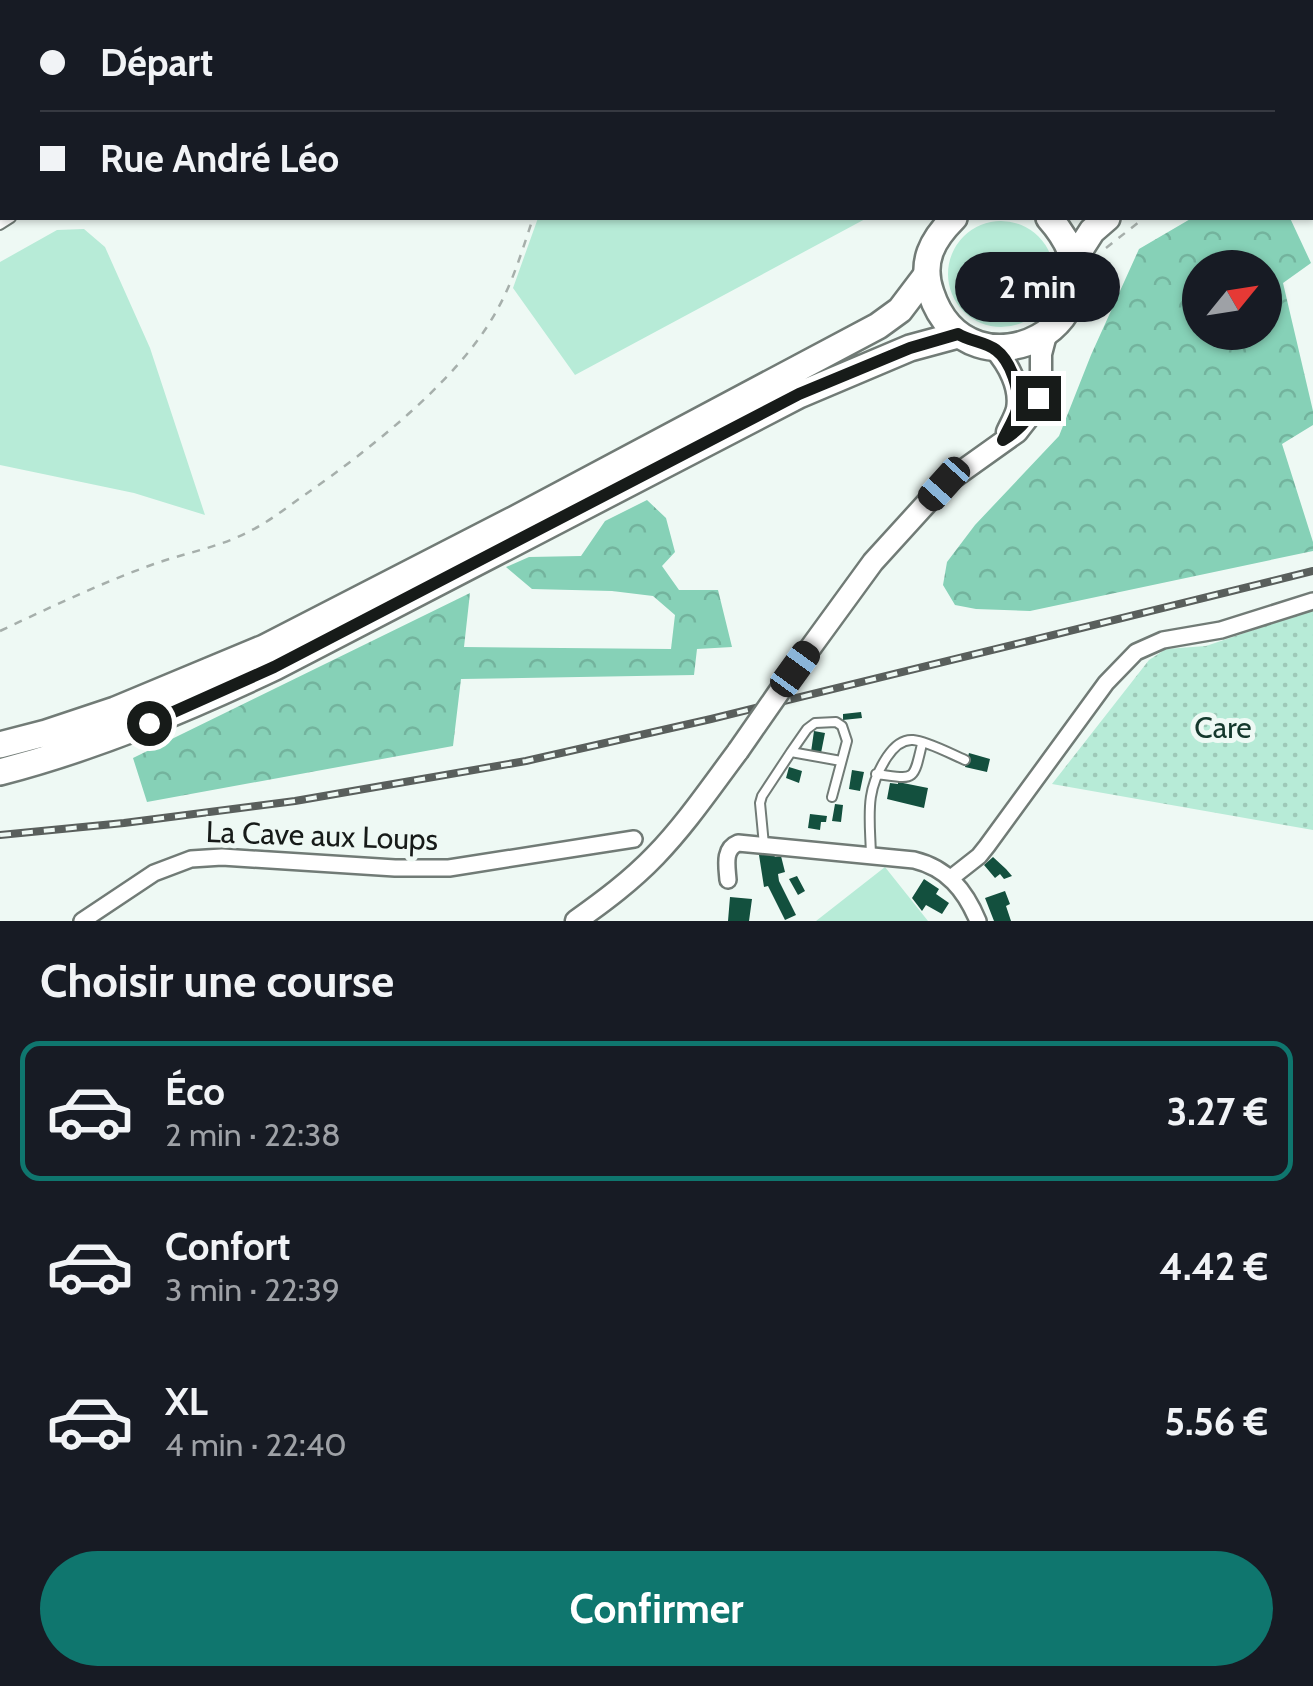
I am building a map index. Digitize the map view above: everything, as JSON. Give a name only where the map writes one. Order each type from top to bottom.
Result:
[{"type":"main road","points":[[952,220],[936,237],[925,277],[936,308],[958,334],[994,348],[1029,342],[1047,332],[1060,321],[1073,300],[1074,260],[1067,242],[1050,220]]},
{"type":"main road","points":[[1074,260],[1092,230],[1104,220]]},
{"type":"main road","points":[[0,745],[115,710],[264,648],[856,338],[900,310],[925,277]]},
{"type":"main road","points":[[0,772],[90,746],[225,691],[799,394],[910,348],[958,334]]},
{"type":"street","points":[[576,921],[652,860],[680,827],[885,549],[944,484],[1017,432],[1035,409],[1047,332]]},
{"type":"street","points":[[994,348],[1012,372],[1017,398],[1017,410],[1003,440]]},
{"type":"street","points":[[951,878],[979,856],[1106,683],[1136,652],[1154,642],[1221,630],[1313,601]]},
{"type":"street","name":"La Cave aux Loups","points":[[82,921],[154,873],[191,859],[222,857],[449,868],[634,840]]},
{"type":"street","points":[[728,880],[727,858],[730,848],[738,843],[926,863],[951,878],[978,921]]},
{"type":"lane","points":[[764,845],[762,796],[790,752],[815,723],[836,722],[846,732],[847,742],[832,797]]},
{"type":"lane","points":[[871,856],[868,806],[876,774],[894,748],[913,740],[965,760]]},
{"type":"lane","points":[[876,774],[912,776],[922,744]]},
{"type":"lane","points":[[790,752],[840,761]]},
{"type":"path","points":[[0,631],[101,584],[243,535],[278,514],[382,437],[480,336],[506,292],[533,220]]},
{"type":"green space","points":[[537,220],[863,220],[575,375],[513,288]]},
{"type":"green space","points":[[1189,220],[1291,220],[1311,263],[1283,283],[1313,425],[1282,444],[1313,551],[1030,611],[955,605],[943,585],[947,562],[975,525],[1059,436],[1139,249]]},
{"type":"green space","points":[[1001,221],[1021,225],[1038,237],[1050,254],[1054,274],[1050,294],[1038,311],[1021,323],[1001,327],[981,323],[964,311],[952,294],[948,274],[952,254],[964,237],[981,225]]},
{"type":"green space","points":[[84,229],[105,247],[150,348],[205,515],[134,493],[0,465],[0,262],[57,230]]},
{"type":"green space","points":[[647,500],[666,518],[675,552],[662,566],[679,590],[718,590],[732,647],[697,649],[694,675],[461,679],[453,746],[147,802],[133,758],[470,593],[464,647],[671,649],[675,615],[653,596],[532,589],[506,567],[529,557],[581,556],[605,521]]},
{"type":"green space","name":"Care","points":[[1313,610],[1313,830],[1052,784],[1149,660],[1166,649],[1206,646]]},
{"type":"green space","points":[[885,867],[928,921],[816,921]]},
{"type":"building","points":[[861,712],[862,718],[843,720],[843,714]]},
{"type":"building","points":[[814,731],[825,733],[821,753],[811,752]]},
{"type":"building","points":[[969,753],[990,759],[987,772],[965,767]]},
{"type":"building","points":[[789,767],[802,771],[799,783],[786,778]]},
{"type":"building","points":[[852,770],[864,772],[860,791],[849,789]]},
{"type":"building","points":[[890,783],[928,788],[924,808],[887,799]]},
{"type":"building","points":[[835,804],[843,805],[841,822],[832,821]]},
{"type":"building","points":[[810,814],[827,816],[820,830],[808,828]]},
{"type":"building","points":[[773,853],[775,857],[781,856],[785,872],[778,874],[779,881],[796,915],[785,920],[768,886],[764,887],[759,855]]},
{"type":"building","points":[[993,857],[1012,876],[1004,879],[1000,874],[995,878],[984,865]]},
{"type":"building","points":[[797,876],[805,891],[798,895],[789,879]]},
{"type":"building","points":[[924,879],[939,889],[936,894],[949,903],[942,914],[926,905],[922,911],[912,898]]},
{"type":"building","points":[[1005,891],[1011,921],[994,921],[985,898]]},
{"type":"building","points":[[730,897],[752,899],[749,921],[728,921]]},
{"type":"railway","points":[[0,835],[295,801],[526,761],[1313,571]]},
{"type":"route","points":[[149,723],[274,667],[746,420],[910,348],[958,334],[994,348],[1012,372],[1017,398],[1017,410],[1003,440],[1017,432],[1035,409],[1038,398]]}]
